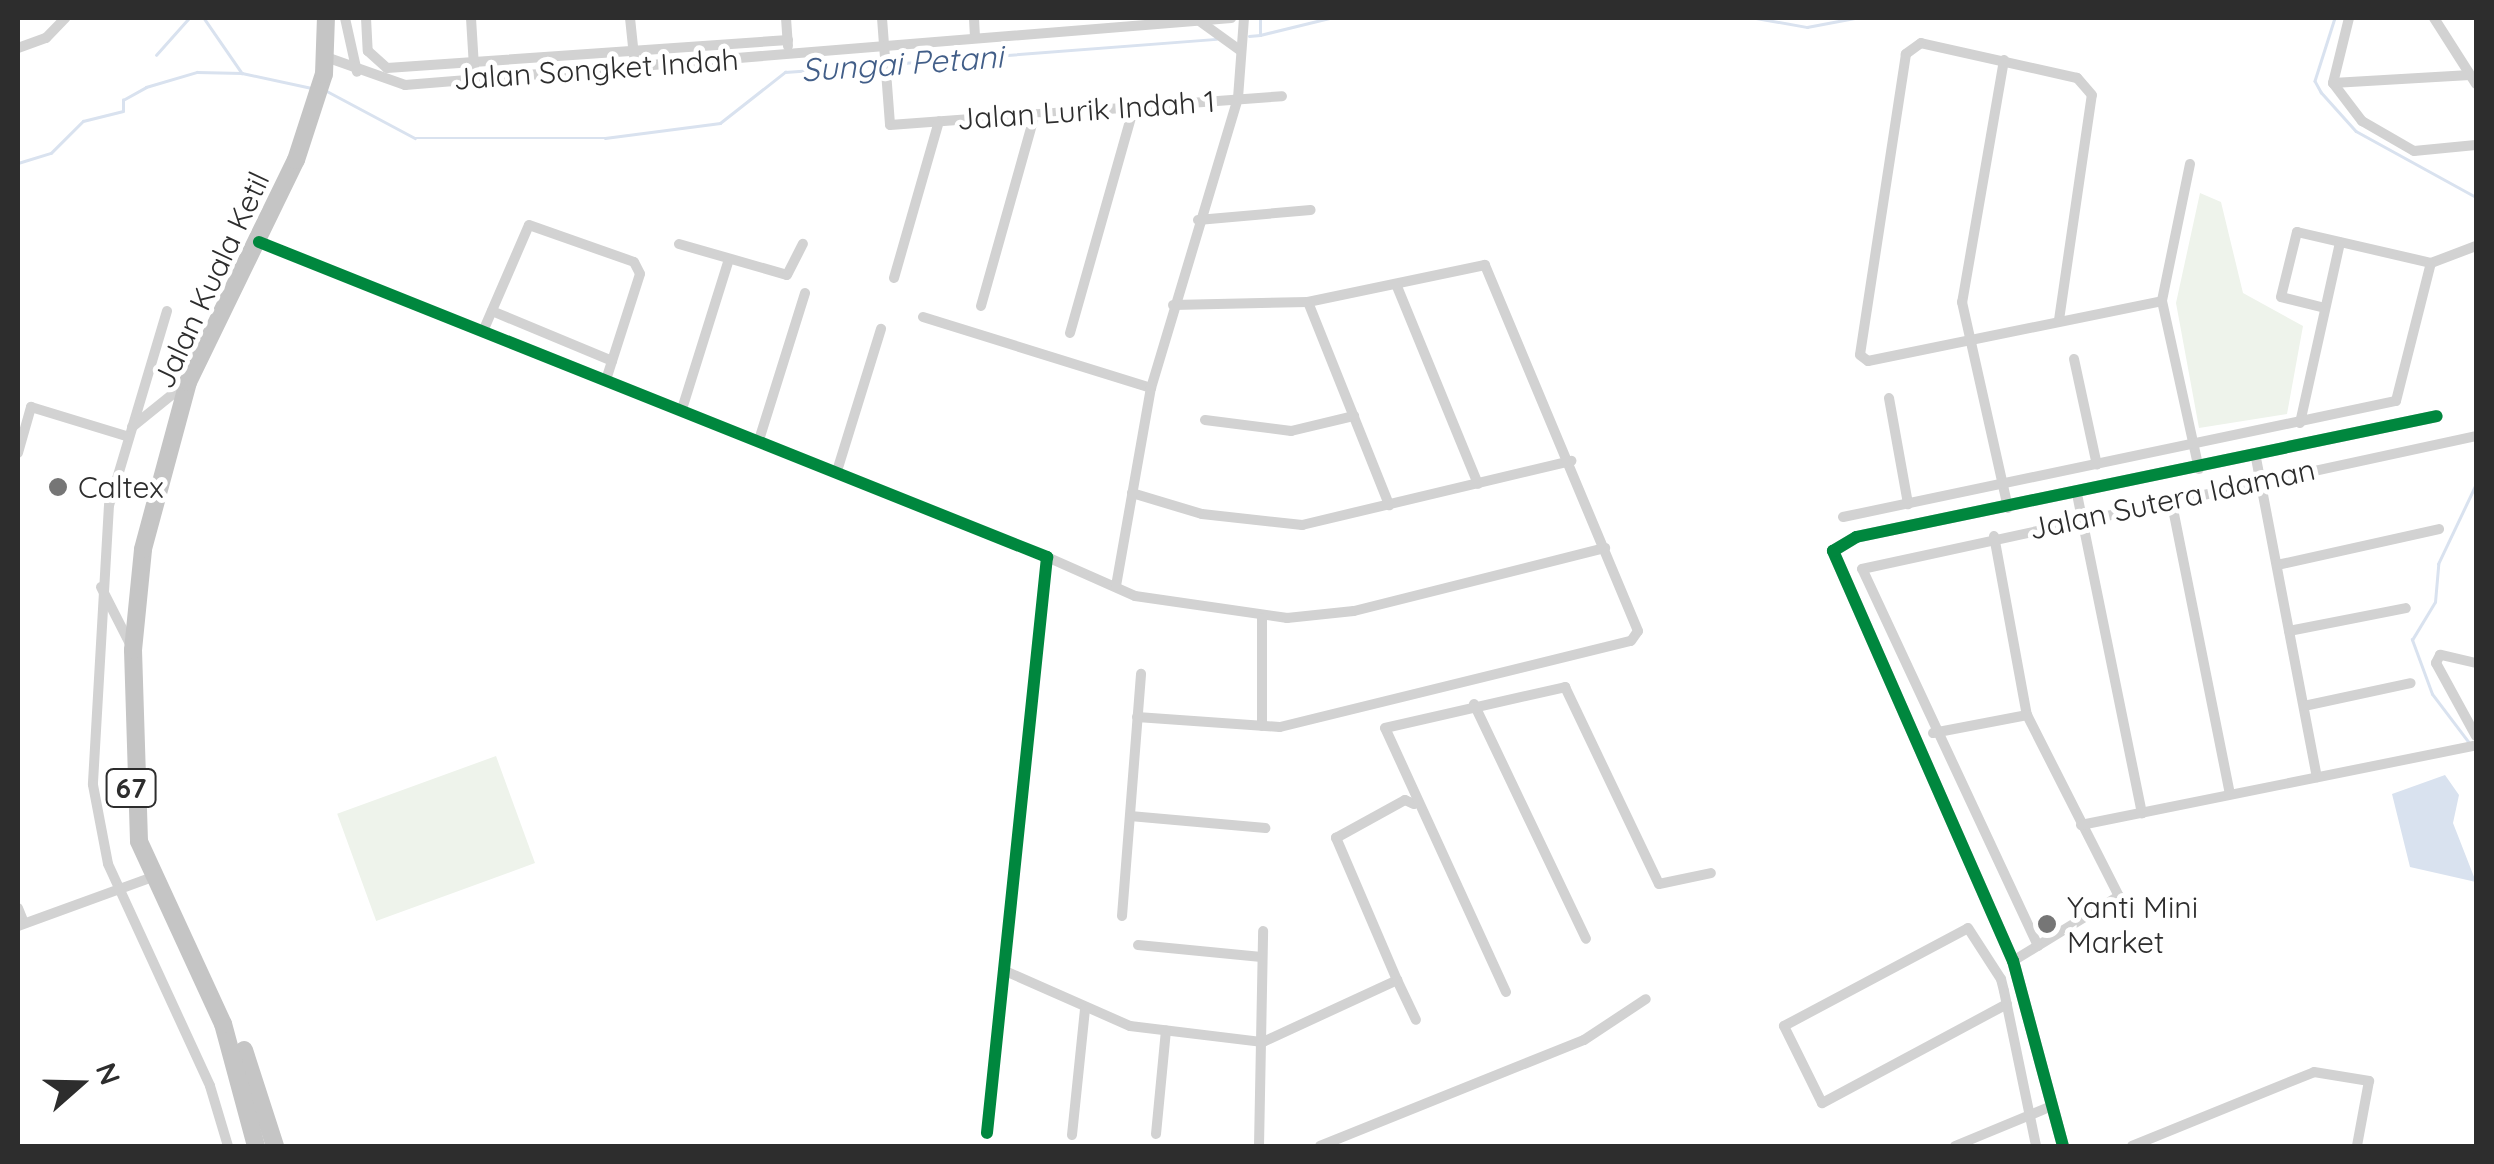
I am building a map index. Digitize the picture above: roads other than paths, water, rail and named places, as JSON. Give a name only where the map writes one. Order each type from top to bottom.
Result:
[{"type":"main road","name":"Jalan Kuala Ketil","points":[[256,1146],[223,1024],[150,878],[132,800],[133,650],[144,549],[188,382],[258,242],[318,101],[325,66],[326,18]]},
{"type":"main road","name":"Jalan Kuala Ketil","points":[[171,919],[238,1032],[275,1146]]},
{"type":"street","points":[[18,48],[46,38],[65,18]]},
{"type":"street","points":[[345,18],[357,72]]},
{"type":"street","points":[[366,18],[379,65],[788,40]]},
{"type":"street","points":[[471,18],[475,78]]},
{"type":"street","points":[[630,18],[634,66]]},
{"type":"street","points":[[786,18],[789,54]]},
{"type":"street","points":[[882,18],[885,51]]},
{"type":"street","points":[[974,18],[975,38]]},
{"type":"street","name":"Jalan Songket Indah","points":[[325,66],[357,72],[385,84],[789,54],[885,51],[975,38],[1231,18]]},
{"type":"street","points":[[1116,586],[1151,388],[1198,220],[1238,98],[1244,18]]},
{"type":"street","points":[[2332,83],[2349,18]]},
{"type":"street","points":[[2434,18],[2473,79]]},
{"type":"street","points":[[1197,20],[1242,51]]},
{"type":"street","points":[[2060,320],[2094,103],[2078,78],[1921,44],[1906,54],[1856,346],[1868,361],[2162,301]]},
{"type":"street","name":"Jalan Lurik Indah 1","points":[[885,51],[890,124],[1282,96]]},
{"type":"street","points":[[2004,60],[1962,302],[2008,508]]},
{"type":"street","points":[[2332,83],[2473,79]]},
{"type":"street","points":[[2332,83],[2362,120],[2407,150],[2476,144]]},
{"type":"street","points":[[1070,333],[1134,107]]},
{"type":"street","points":[[981,306],[1035,114]]},
{"type":"street","points":[[894,278],[938,121]]},
{"type":"street","points":[[2190,164],[2162,301],[2199,469]]},
{"type":"street","points":[[1198,220],[1311,210]]},
{"type":"street","points":[[484,329],[529,225],[638,268],[607,378]]},
{"type":"street","points":[[2325,308],[2281,297],[2293,236],[2340,242],[2431,263],[2476,246]]},
{"type":"street","points":[[258,242],[607,378],[1116,586],[1262,618],[1354,612],[1605,548]]},
{"type":"street","points":[[2300,423],[2340,242]]},
{"type":"street","points":[[679,244],[791,275],[804,244]]},
{"type":"street","points":[[682,409],[729,259]]},
{"type":"street","points":[[1842,517],[2396,402],[2431,263]]},
{"type":"street","points":[[1138,717],[1262,726],[1630,641],[1638,631],[1571,461],[1485,265],[1308,302],[1174,305]]},
{"type":"street","points":[[1396,284],[1478,484]]},
{"type":"street","points":[[760,440],[805,293]]},
{"type":"street","points":[[1308,302],[1389,505]]},
{"type":"street","points":[[168,311],[109,505],[90,738],[98,827],[118,890],[210,1086],[228,1146]]},
{"type":"street","points":[[492,311],[612,361]]},
{"type":"street","points":[[922,317],[1151,388]]},
{"type":"street","points":[[837,471],[881,329]]},
{"type":"street","points":[[2074,358],[2097,466]]},
{"type":"street","points":[[130,432],[188,382]]},
{"type":"street","points":[[1889,398],[1908,504]]},
{"type":"street","points":[[18,453],[32,407],[130,432]]},
{"type":"street","points":[[1205,420],[1291,431],[1354,416]]},
{"type":"street","points":[[2063,1146],[2013,961],[1833,551],[1856,538],[2256,458],[2436,416]]},
{"type":"street","name":"Jalan Sutera Idaman","points":[[1933,733],[1860,578],[1868,562],[2476,436]]},
{"type":"street","points":[[2256,458],[2317,776]]},
{"type":"street","points":[[1132,493],[1202,514],[1302,525],[1571,461]]},
{"type":"street","points":[[2078,494],[2142,813]]},
{"type":"street","points":[[2171,500],[2230,794]]},
{"type":"street","points":[[2276,565],[2438,530]]},
{"type":"street","points":[[1994,536],[2027,715],[2119,896],[2013,961]]},
{"type":"street","points":[[987,1133],[1047,557]]},
{"type":"street","points":[[101,587],[133,650]]},
{"type":"street","points":[[2289,631],[2406,608]]},
{"type":"street","points":[[1262,618],[1262,726]]},
{"type":"street","points":[[2082,825],[2473,743],[2436,663],[2440,655],[2476,663]]},
{"type":"street","points":[[1122,916],[1141,674]]},
{"type":"street","points":[[2304,706],[2411,683]]},
{"type":"street","points":[[1506,992],[1415,804],[1385,728],[1474,704],[1565,687],[1658,884],[1712,872]]},
{"type":"street","points":[[1474,704],[1586,939]]},
{"type":"street","points":[[2027,715],[1933,733],[2038,946]]},
{"type":"street","points":[[1415,804],[1405,800],[1336,838],[1416,1020]]},
{"type":"street","points":[[1130,816],[1265,828]]},
{"type":"street","points":[[18,908],[21,924],[150,878]]},
{"type":"street","points":[[2007,1004],[1822,1102],[1785,1019],[1968,928],[2007,1004],[2036,1146]]},
{"type":"street","points":[[1259,1146],[1263,931]]},
{"type":"street","points":[[1138,945],[1261,957]]},
{"type":"street","points":[[1003,970],[1084,1010],[1166,1030],[1262,1042],[1397,980]]},
{"type":"street","points":[[1320,1146],[1584,1040],[1646,999]]},
{"type":"street","points":[[1072,1134],[1084,1010]]},
{"type":"street","points":[[1156,1134],[1166,1030]]},
{"type":"street","points":[[2132,1146],[2314,1072],[2370,1081],[2357,1146]]},
{"type":"street","points":[[1955,1146],[2052,1106]]},
{"type":"waterway","points":[[156,55],[189,18]]},
{"type":"waterway","points":[[204,18],[242,73],[312,88]]},
{"type":"waterway","name":"Sungai Petani","points":[[1249,36],[1260,35],[1260,18]]},
{"type":"waterway","points":[[1260,35],[1330,18]]},
{"type":"waterway","points":[[1756,18],[1807,27],[1854,18]]},
{"type":"waterway","points":[[2335,18],[2315,81],[2321,92],[2356,131],[2476,197]]},
{"type":"waterway","name":"Sungai Petani","points":[[890,64],[1216,39]]},
{"type":"waterway","name":"Sungai Petani","points":[[325,90],[415,138],[605,138],[720,123],[785,72],[882,65]]},
{"type":"waterway","points":[[18,163],[51,153],[83,121],[123,111],[123,100],[146,87],[197,72],[242,73]]},
{"type":"waterway","points":[[2469,743],[2432,694],[2412,640],[2435,602],[2438,564],[2476,484]]},
{"type":"place","name":"Caltex","points":[[58,487]]},
{"type":"place","name":"Yanti Mini Market","points":[[2047,924]]}]
